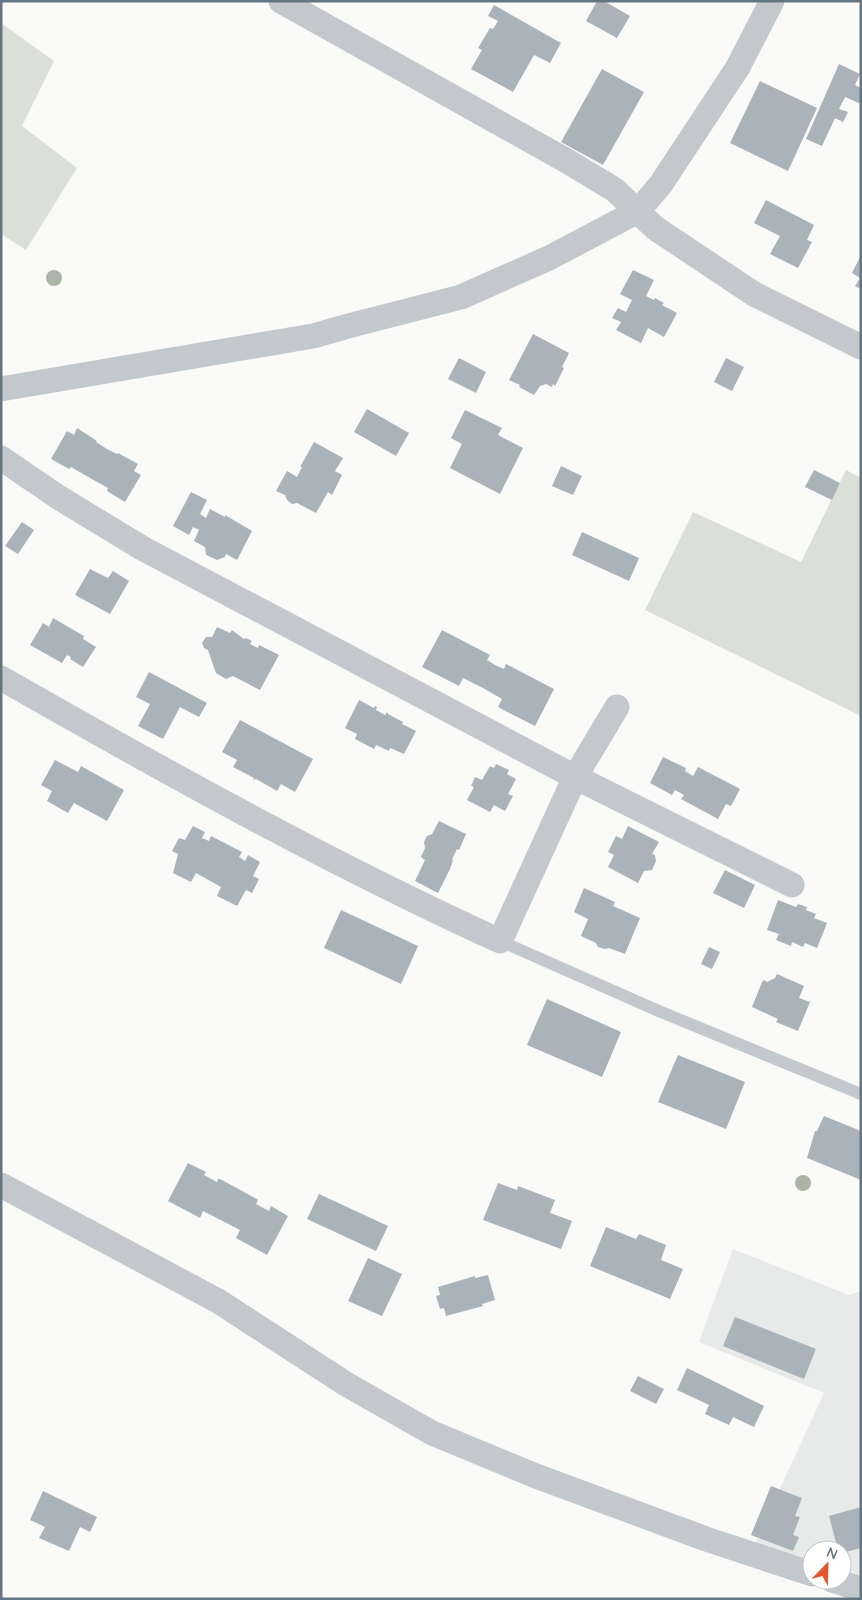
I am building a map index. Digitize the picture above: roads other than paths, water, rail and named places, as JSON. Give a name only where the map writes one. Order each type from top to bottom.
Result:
[{"type":"street","points":[[281,1],[615,190],[655,228],[754,294],[861,347]]},
{"type":"street","points":[[1,389],[313,336],[461,297],[549,258],[638,211],[661,184],[738,67],[772,1]]},
{"type":"street","points":[[1,458],[58,497],[142,548],[575,778],[792,884]]},
{"type":"street","points":[[1,678],[139,756],[415,903],[500,941],[575,778],[617,707]]},
{"type":"street","points":[[1,1184],[218,1301],[346,1384],[432,1433],[536,1476],[706,1540],[802,1571]]},
{"type":"lane","points":[[500,941],[661,1012],[861,1094]]}]
